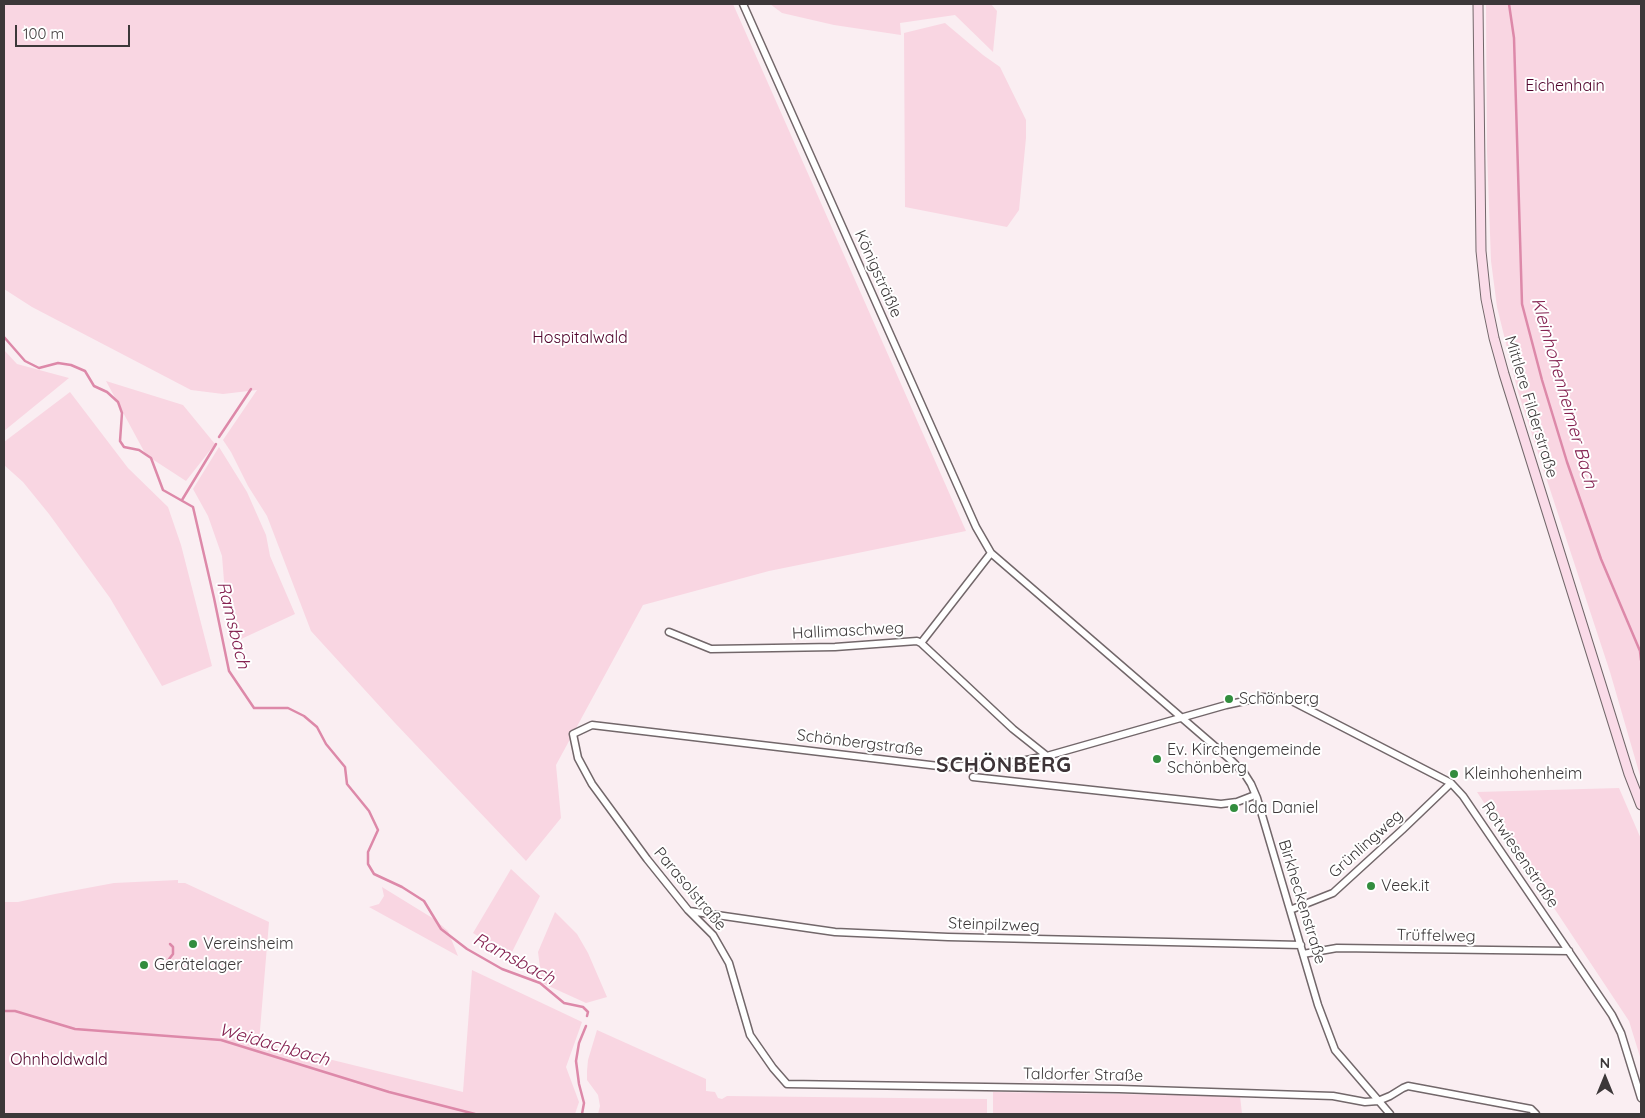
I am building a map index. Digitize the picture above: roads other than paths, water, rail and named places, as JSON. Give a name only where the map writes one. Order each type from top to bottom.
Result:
[{"type":"main road","name":"Mittlere Filderstraße","points":[[1478,4],[1480,242],[1486,299],[1504,374],[1641,804]]},
{"type":"street","name":"Königsträßle","points":[[743,4],[969,513],[990,553]]},
{"type":"street","points":[[922,643],[990,553]]},
{"type":"street","name":"Birkheckenstraße","points":[[990,553],[1233,762],[1252,784],[1321,1012],[1335,1050],[1390,1114]]},
{"type":"street","name":"Hallimaschweg","points":[[669,632],[711,649],[835,647],[922,643],[1013,729],[1047,756]]},
{"type":"street","name":"Rotwiesenstraße","points":[[1181,718],[1226,704],[1263,697],[1288,699],[1450,783],[1463,796],[1612,1015],[1621,1033],[1641,1098]]},
{"type":"street","name":"Schönbergstraße","points":[[592,725],[947,767],[1016,762],[1047,756],[1181,718]]},
{"type":"street","name":"Parasolstraße","points":[[592,725],[573,734],[578,758],[592,784],[689,911],[713,935],[729,963],[750,1035],[773,1068],[787,1084]]},
{"type":"street","points":[[973,777],[1221,804],[1237,802],[1256,795]]},
{"type":"street","name":"Grünlingweg","points":[[1290,910],[1333,893],[1450,783]]},
{"type":"street","name":"Steinpilzweg","points":[[689,911],[834,932],[948,937],[1301,945]]},
{"type":"street","name":"Trüffelweg","points":[[1303,954],[1337,948],[1569,951]]},
{"type":"street","name":"Taldorfer Straße","points":[[787,1084],[1119,1089],[1333,1096],[1365,1102],[1378,1101]]},
{"type":"street","points":[[1378,1101],[1408,1086],[1531,1109],[1536,1114]]},
{"type":"waterway","name":"Kleinhohenheimer Bach","points":[[1509,4],[1514,38],[1522,304],[1542,380],[1567,462],[1601,559],[1640,651],[1641,660]]},
{"type":"waterway","name":"Ramsbach","points":[[4,337],[25,361],[39,368],[58,363],[71,365],[85,371],[94,386],[107,392],[118,402],[122,413],[120,441],[124,447],[139,450],[151,458],[163,490],[193,507],[229,671],[254,708],[288,708],[304,716],[317,727],[326,744],[345,767],[347,784],[369,811],[378,830],[368,852],[368,864],[374,874],[402,887],[424,901],[441,929],[467,949],[502,969],[540,983],[564,1003],[583,1007],[588,1012],[587,1016]]},
{"type":"waterway","points":[[219,437],[251,389]]},
{"type":"waterway","points":[[182,500],[216,444]]},
{"type":"waterway","points":[[166,963],[173,954],[173,947],[170,944]]},
{"type":"waterway","name":"Weidachbach","points":[[4,1011],[15,1011],[75,1029],[221,1040],[389,1092],[475,1114]]},
{"type":"waterway","name":"Ramsbach","points":[[582,1114],[584,1103],[576,1061],[579,1043],[586,1026]]},
{"type":"place","name":"Schönberg","points":[[1229,699]]},
{"type":"place","name":"Ev. Kirchengemeinde Schönberg","points":[[1157,759]]},
{"type":"place","name":"Kleinhohenheim","points":[[1454,774]]},
{"type":"place","name":"Ida Daniel","points":[[1234,808]]},
{"type":"place","name":"Veek.it","points":[[1371,886]]},
{"type":"place","name":"Vereinsheim","points":[[193,944]]},
{"type":"place","name":"Gerätelager","points":[[144,965]]},
{"type":"district","name":"SCHÖNBERG","points":[[1004,766]]},
{"type":"park label","name":"Eichenhain","points":[[1565,86]]},
{"type":"park label","name":"Hospitalwald","points":[[580,338]]},
{"type":"park label","name":"Ohnholdwald","points":[[59,1060]]}]
